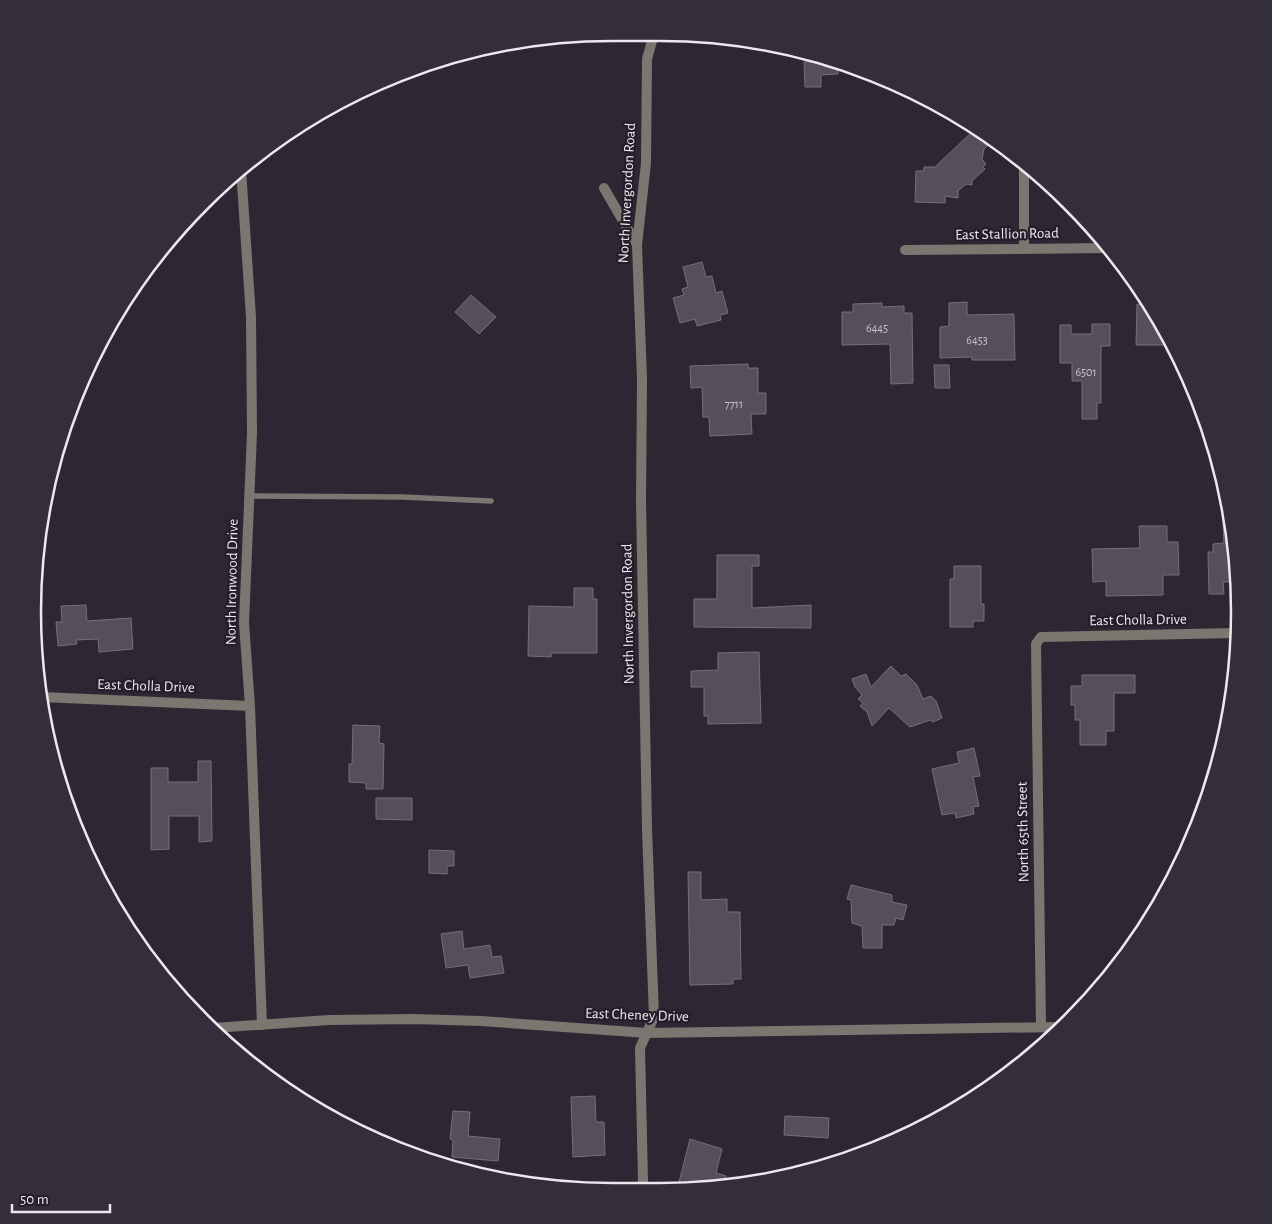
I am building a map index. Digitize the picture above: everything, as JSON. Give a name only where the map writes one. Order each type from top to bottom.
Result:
[{"type":"street","name":"North Invergordon Road","points":[[642,1183],[640,1048],[654,1017],[647,820],[641,502],[642,379],[637,245],[646,163],[647,59],[652,41]]},
{"type":"street","points":[[1024,173],[1024,249]]},
{"type":"street","name":"North Ironwood Drive","points":[[242,178],[250,317],[252,433],[244,623],[250,706],[262,1025]]},
{"type":"street","points":[[604,188],[637,245]]},
{"type":"street","name":"East Stallion Road","points":[[905,250],[1099,248]]},
{"type":"street","name":"East Cholla Drive","points":[[1041,637],[1230,633]]},
{"type":"street","name":"North 65th Street","points":[[1041,637],[1036,644],[1041,1027]]},
{"type":"street","name":"East Cholla Drive","points":[[48,697],[250,706]]},
{"type":"street","name":"East Cheney Drive","points":[[221,1028],[329,1020],[414,1019],[481,1021],[647,1032],[1052,1027]]},
{"type":"lane","points":[[249,496],[402,497],[491,501]]},
{"type":"building","points":[[804,62],[810,62],[838,70],[838,74],[821,75],[821,87],[805,87]]},
{"type":"building","points":[[971,133],[987,146],[984,149],[982,159],[986,164],[983,167],[985,169],[972,181],[972,185],[966,184],[958,191],[958,198],[945,196],[945,203],[915,202],[916,171],[924,171],[924,167],[935,167]]},
{"type":"building","points":[[702,262],[706,277],[712,276],[716,293],[722,291],[728,313],[720,315],[721,320],[697,326],[695,319],[680,323],[673,298],[684,295],[682,289],[688,287],[683,267]]},
{"type":"building","points":[[471,295],[496,317],[479,334],[455,312]]},
{"type":"building","points":[[967,302],[967,315],[1014,314],[1015,360],[972,360],[972,357],[940,358],[940,327],[949,326],[949,303]]},
{"type":"building","points":[[882,303],[882,307],[904,306],[904,313],[912,313],[913,383],[891,384],[890,344],[842,345],[842,312],[853,312],[853,304]]},
{"type":"building","points":[[1137,304],[1141,304],[1164,345],[1136,345]]},
{"type":"building","points":[[1092,324],[1110,324],[1110,346],[1101,346],[1101,403],[1097,403],[1097,419],[1082,419],[1082,381],[1072,381],[1072,363],[1060,363],[1060,325],[1071,325],[1071,334],[1092,334]]},
{"type":"building","points":[[748,364],[748,368],[758,368],[758,393],[766,393],[766,414],[751,414],[752,434],[710,436],[709,417],[703,417],[702,387],[691,388],[690,366]]},
{"type":"building","points":[[934,365],[949,365],[950,388],[935,388]]},
{"type":"building","points":[[1223,523],[1230,582],[1223,582],[1224,594],[1209,594],[1208,552],[1213,552],[1213,544],[1224,543]]},
{"type":"building","points":[[1139,526],[1167,526],[1167,542],[1178,542],[1179,575],[1163,575],[1163,595],[1106,596],[1106,581],[1093,582],[1092,549],[1140,548]]},
{"type":"building","points":[[717,555],[759,555],[759,566],[752,566],[752,608],[811,605],[811,628],[694,627],[694,599],[717,599]]},
{"type":"building","points":[[954,566],[981,566],[981,604],[984,604],[984,621],[973,621],[973,627],[950,627],[950,579],[954,579]]},
{"type":"building","points":[[574,588],[593,588],[593,599],[597,599],[597,653],[551,653],[551,657],[528,656],[529,606],[574,607]]},
{"type":"building","points":[[86,605],[87,621],[131,618],[133,649],[99,652],[98,639],[76,640],[77,644],[58,646],[56,622],[62,622],[61,606]]},
{"type":"building","points":[[759,652],[761,723],[708,724],[708,716],[704,716],[704,687],[691,687],[691,671],[718,670],[718,653]]},
{"type":"building","points":[[891,666],[901,676],[906,674],[917,685],[923,699],[931,696],[936,701],[942,718],[910,727],[889,708],[872,726],[867,712],[860,706],[863,703],[858,699],[862,695],[855,687],[852,679],[866,674],[871,687]]},
{"type":"building","points":[[1082,675],[1135,675],[1135,693],[1114,693],[1114,731],[1106,731],[1106,745],[1080,745],[1080,720],[1075,720],[1075,705],[1071,705],[1071,686],[1082,686]]},
{"type":"building","points":[[353,725],[380,726],[379,743],[384,744],[383,789],[366,789],[366,783],[349,782],[349,764],[352,764]]},
{"type":"building","points":[[974,748],[980,776],[973,777],[979,806],[973,807],[974,814],[956,818],[955,813],[942,815],[932,769],[959,763],[957,752]]},
{"type":"building","points":[[198,761],[211,761],[212,841],[199,842],[199,816],[169,816],[169,849],[151,850],[151,768],[168,768],[168,782],[198,782]]},
{"type":"building","points":[[376,798],[412,798],[412,820],[376,819]]},
{"type":"building","points":[[429,850],[454,851],[454,866],[447,866],[447,874],[429,873]]},
{"type":"building","points":[[688,872],[701,872],[701,900],[727,899],[727,912],[740,912],[741,979],[733,979],[733,984],[690,985]]},
{"type":"building","points":[[851,885],[892,895],[892,902],[907,905],[903,920],[896,918],[894,925],[882,925],[882,948],[863,948],[862,926],[852,923],[851,900],[847,899]]},
{"type":"building","points":[[462,931],[464,949],[490,945],[492,957],[501,956],[504,973],[470,978],[468,965],[446,968],[441,934]]},
{"type":"building","points":[[595,1096],[596,1122],[604,1122],[605,1155],[573,1157],[571,1097]]},
{"type":"building","points":[[453,1111],[470,1112],[468,1136],[500,1139],[498,1161],[452,1157],[453,1140],[450,1139]]},
{"type":"building","points":[[785,1116],[829,1118],[828,1138],[784,1135]]},
{"type":"building","points":[[690,1139],[722,1149],[716,1173],[726,1176],[725,1179],[679,1182]]}]
